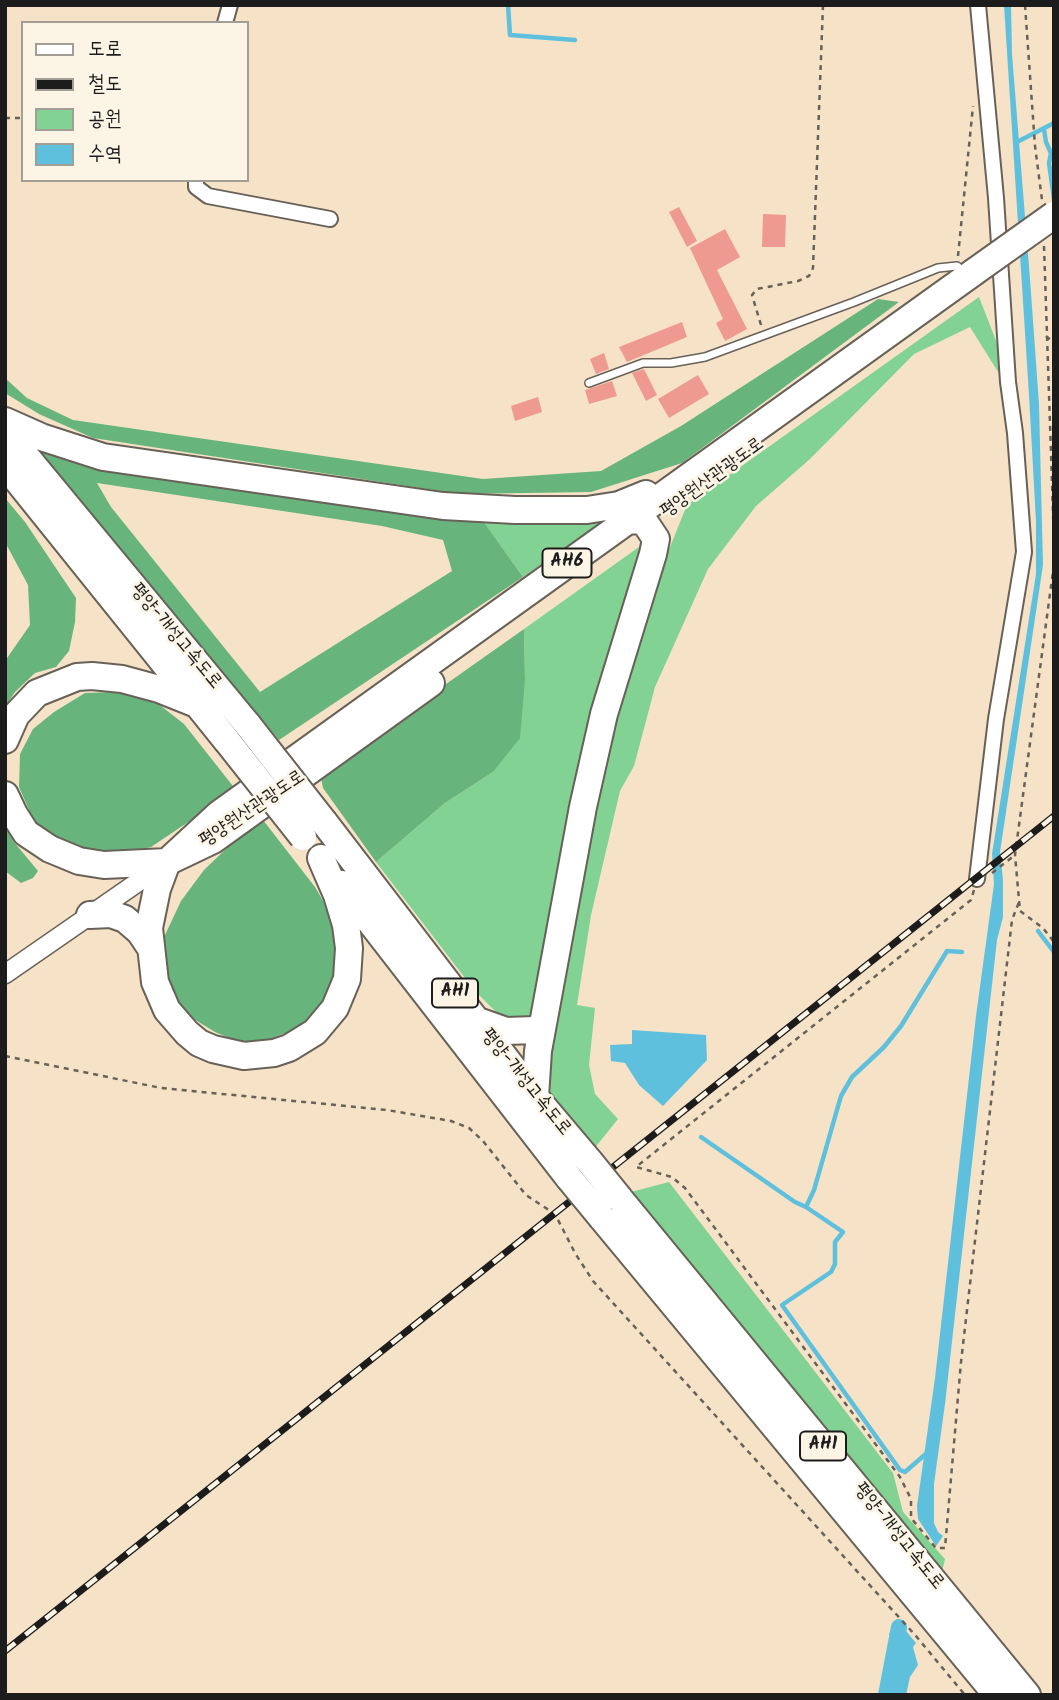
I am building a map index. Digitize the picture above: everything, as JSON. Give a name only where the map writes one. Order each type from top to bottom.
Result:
[{"type":"highway","name":"평양원산관광도로","points":[[638,523],[681,481],[969,275],[1048,224]]},
{"type":"highway","name":"평양원산관광도로","points":[[167,862],[219,814],[638,523],[969,275]]},
{"type":"highway","points":[[5,421],[41,437],[103,457],[443,506],[587,510],[619,505],[681,481]]},
{"type":"highway","name":"평양-개성고속도로","points":[[5,431],[248,725],[313,829],[321,858],[580,1170],[619,1198],[1027,1695]]},
{"type":"highway","name":"평양-개성고속도로","points":[[5,465],[227,741],[313,829],[475,1019],[535,1097],[580,1170],[602,1218],[997,1695]]},
{"type":"highway","points":[[535,1097],[535,1075],[543,1024],[583,807],[601,728],[656,539],[638,523]]},
{"type":"highway","points":[[5,740],[16,715],[37,693],[77,677],[106,677],[132,681],[180,696],[199,706]]},
{"type":"highway","points":[[5,795],[26,833],[50,849],[79,861],[104,865],[167,862],[152,907],[149,928],[155,982],[160,997],[187,1034],[213,1049],[244,1056],[267,1055],[289,1048],[315,1032],[339,1001],[347,979],[349,963],[346,925],[321,858]]},
{"type":"highway","points":[[90,915],[111,914],[125,919],[140,932],[150,947]]},
{"type":"highway","points":[[475,1019],[506,1031],[535,1030],[543,1024]]},
{"type":"street","points":[[977,878],[996,719],[1024,552],[978,5]]},
{"type":"street","points":[[196,182],[197,187],[208,196],[330,219]]},
{"type":"street","points":[[5,974],[167,862]]},
{"type":"lane","points":[[589,383],[643,363],[671,363],[705,357],[938,268],[969,275]]},
{"type":"path","points":[[766,334],[759,321],[752,295],[757,289],[809,276],[813,268],[823,5]]},
{"type":"path","points":[[1025,5],[1035,146],[1048,224],[1046,336],[1054,542]]},
{"type":"path","points":[[969,275],[973,100]]},
{"type":"path","points":[[1046,336],[1054,343]]},
{"type":"path","points":[[1054,564],[1015,855],[1020,911],[1043,928],[1054,942]]},
{"type":"path","points":[[1015,855],[981,882],[977,878],[971,900],[636,1167],[673,1177],[685,1188],[900,1477],[911,1499],[911,1518],[936,1548],[945,1548],[972,1265],[1012,920],[1019,902]]},
{"type":"path","points":[[5,1056],[161,1088],[387,1110],[450,1121],[469,1128],[483,1141],[526,1195],[555,1214],[575,1253],[593,1280],[916,1636],[965,1695]]},
{"type":"green space","points":[[979,297],[1000,351],[1000,375],[970,327],[914,354],[810,459],[756,506],[708,569],[655,687],[634,766],[620,791],[591,915],[577,1005],[595,1008],[589,1065],[595,1094],[618,1119],[594,1149],[550,1100],[551,1030],[615,706],[649,599],[687,505]]},
{"type":"green space","points":[[878,299],[899,302],[682,463],[591,492],[460,494],[93,438],[39,414],[5,393],[5,378],[27,398],[73,420],[483,479],[601,471],[681,426]]},
{"type":"green space","points":[[49,448],[481,518],[523,577],[279,740],[259,716],[252,721],[40,465],[40,452]],"holes":[[[97,483],[382,526],[443,540],[452,571],[260,692],[111,507]]]},
{"type":"green space","points":[[5,498],[25,522],[76,598],[75,622],[69,651],[56,667],[35,673],[15,692],[5,707],[5,661],[30,625],[28,585],[5,542]]},
{"type":"green space","points":[[481,518],[586,521],[601,523],[523,577]]},
{"type":"green space","points":[[639,547],[644,549],[536,1014],[527,1021],[514,1022],[499,1015],[475,991],[376,862],[445,803],[493,772],[525,679],[524,629]]},
{"type":"green space","points":[[524,629],[525,679],[520,738],[493,772],[445,803],[376,862],[323,788],[320,773]]},
{"type":"green space","points":[[116,692],[156,702],[184,724],[236,790],[151,847],[119,854],[83,853],[52,842],[33,819],[19,787],[20,754],[33,729],[54,712],[85,693]]},
{"type":"green space","points":[[263,820],[315,887],[336,923],[341,959],[329,995],[308,1021],[257,1044],[239,1042],[192,1018],[176,1000],[162,974],[165,935],[181,901],[204,870]]},
{"type":"green space","points":[[5,826],[14,842],[38,871],[33,878],[21,883],[5,871]]},
{"type":"green space","points":[[669,1182],[893,1473],[903,1512],[945,1559],[942,1572],[631,1192]]},
{"type":"water","points":[[1004,5],[1011,5],[1012,54],[1039,404],[1043,565],[1000,852],[1003,917],[997,940],[934,1484],[934,1523],[943,1536],[936,1546],[918,1519],[917,1506],[935,1378],[976,1016],[994,884],[992,854],[1036,574],[1029,395]]},
{"type":"water","points":[[632,1030],[706,1035],[707,1060],[663,1106],[639,1085],[625,1063],[611,1061],[610,1045],[632,1044]]},
{"type":"water","points":[[891,1631],[902,1640],[906,1631],[916,1643],[913,1647],[918,1665],[910,1677],[906,1695],[889,1695],[899,1646],[889,1634]]},
{"type":"building","points":[[679,207],[697,241],[687,247],[669,212]]},
{"type":"building","points":[[763,214],[786,215],[785,247],[762,247]]},
{"type":"building","points":[[725,229],[740,257],[717,270],[747,329],[725,341],[716,323],[723,319],[690,248]]},
{"type":"building","points":[[682,322],[687,337],[627,362],[619,347]]},
{"type":"building","points":[[604,353],[609,369],[596,374],[590,359]]},
{"type":"building","points":[[644,369],[657,395],[646,401],[632,373]]},
{"type":"building","points":[[698,375],[709,394],[669,418],[658,399]]},
{"type":"building","points":[[612,381],[617,396],[589,404],[585,390]]},
{"type":"building","points":[[538,397],[542,412],[515,421],[511,406]]},
{"type":"waterway","points":[[508,5],[510,35],[575,40]]},
{"type":"waterway","points":[[1017,142],[1054,123]]},
{"type":"waterway","points":[[1044,129],[1051,153],[1049,163],[1054,199]]},
{"type":"waterway","points":[[1038,931],[1054,952]]},
{"type":"waterway","points":[[806,1207],[814,1190],[841,1096],[852,1077],[884,1047],[901,1026],[947,951],[962,952]]},
{"type":"waterway","points":[[701,1137],[843,1232],[835,1242],[835,1264],[831,1272],[782,1305],[900,1470],[905,1472],[928,1452]]},
{"type":"waterway","points":[[886,1695],[899,1627]]},
{"type":"railway","points":[[5,1651],[1054,816]]}]
